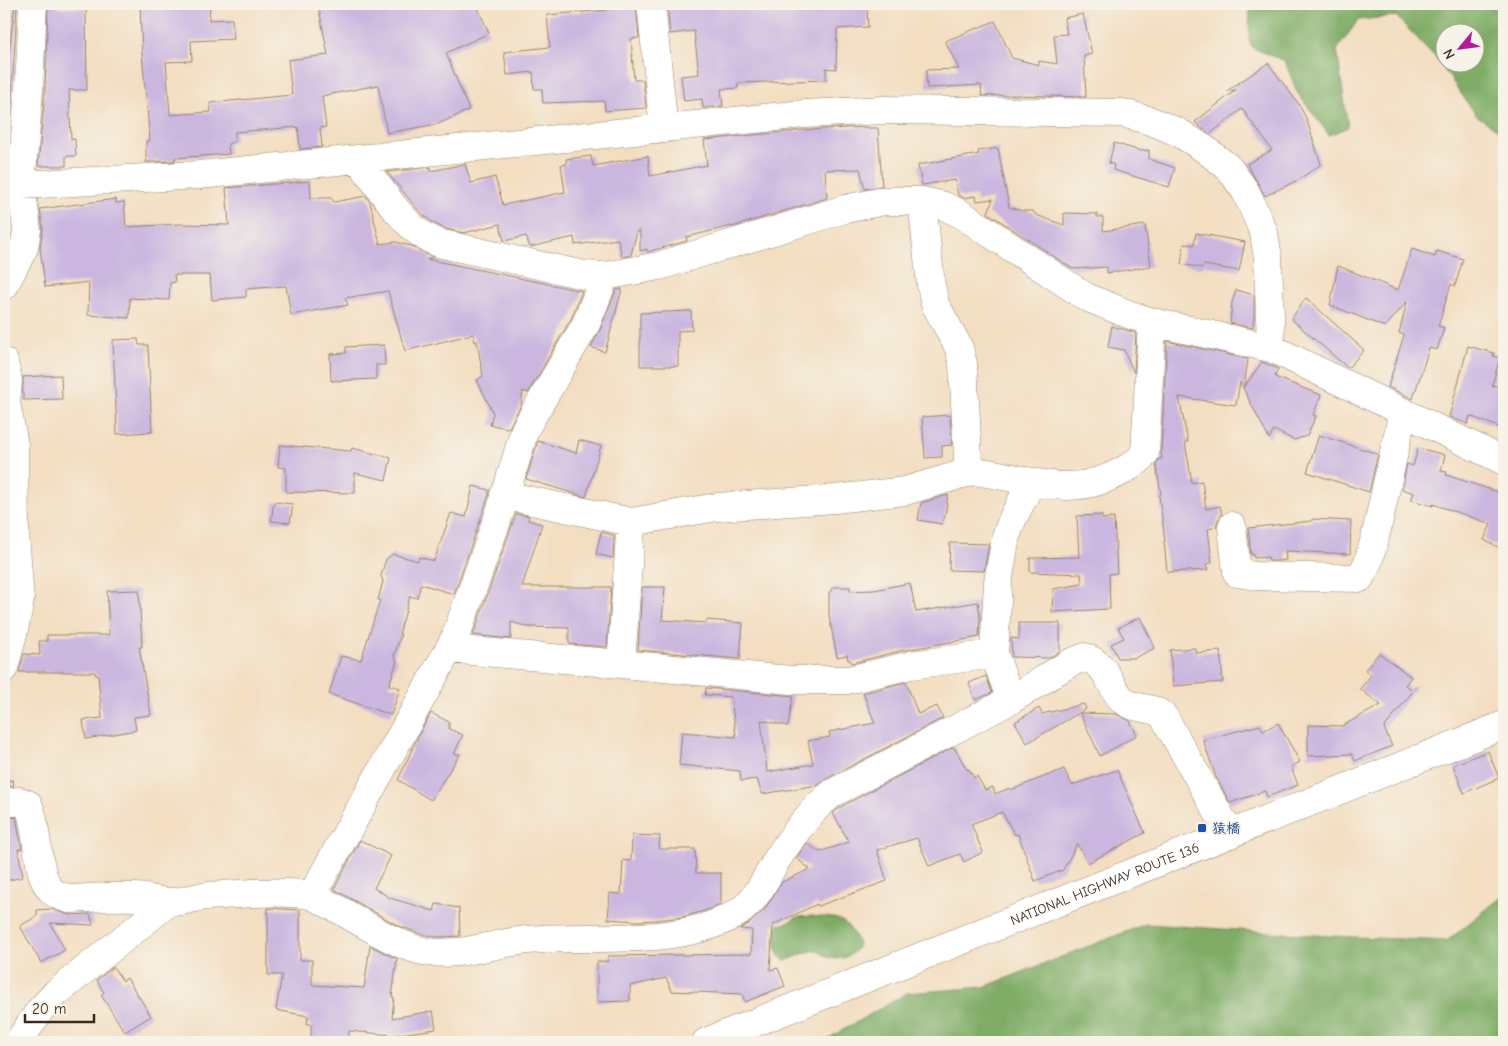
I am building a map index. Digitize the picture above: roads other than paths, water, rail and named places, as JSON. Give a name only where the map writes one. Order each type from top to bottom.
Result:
[{"type":"main road","points":[[4,286],[24,248],[27,230],[12,185],[29,90],[33,4]]},
{"type":"main road","points":[[651,4],[664,129]]},
{"type":"main road","points":[[12,185],[200,175],[804,114],[885,110],[1123,114],[1151,121],[1178,132],[1229,168],[1246,192],[1264,232],[1268,258],[1271,348]]},
{"type":"main road","points":[[359,160],[401,214],[413,228],[425,237],[442,244],[584,275],[605,276],[659,266],[845,209],[884,201],[922,200],[944,206],[961,214],[1086,296],[1152,322],[1271,348],[1504,461]]},
{"type":"main road","points":[[922,200],[931,285],[935,304],[959,348],[963,364],[968,459],[973,471]]},
{"type":"main road","points":[[312,896],[450,648],[466,608],[525,429],[586,324],[605,276]]},
{"type":"main road","points":[[504,495],[631,522],[717,507],[835,499],[905,491],[973,471],[1031,483],[1079,486],[1097,483],[1113,476],[1141,459],[1144,453],[1152,322]]},
{"type":"main road","points":[[4,362],[8,381],[6,402],[14,445],[15,533],[20,600],[4,668]]},
{"type":"main road","points":[[1232,526],[1238,573],[1256,576],[1360,578],[1368,562],[1375,538],[1403,412]]},
{"type":"main road","points":[[1011,700],[994,654],[998,582],[1006,536],[1012,518],[1031,483]]},
{"type":"main road","points":[[622,664],[631,522]]},
{"type":"main road","points":[[450,648],[791,680],[848,680],[911,665],[994,654]]},
{"type":"main road","points":[[4,803],[20,801],[28,804],[33,820],[43,877],[51,890],[69,899],[134,897],[169,902],[206,896],[294,893],[312,896],[402,944],[422,951],[437,952],[458,952],[528,940],[664,935],[711,925],[731,917],[745,908],[757,896],[780,855],[820,802],[841,789],[1011,700],[1085,657],[1094,660],[1102,667],[1123,700],[1135,706],[1156,710],[1164,717],[1230,834]]},
{"type":"main road","name":"NATIONAL HIGHWAY ROUTE 136","points":[[706,1042],[1504,725]]},
{"type":"main road","points":[[18,1042],[40,1010],[56,993],[169,902]]},
{"type":"place","name":"猿橋","points":[[1202,828]]}]
